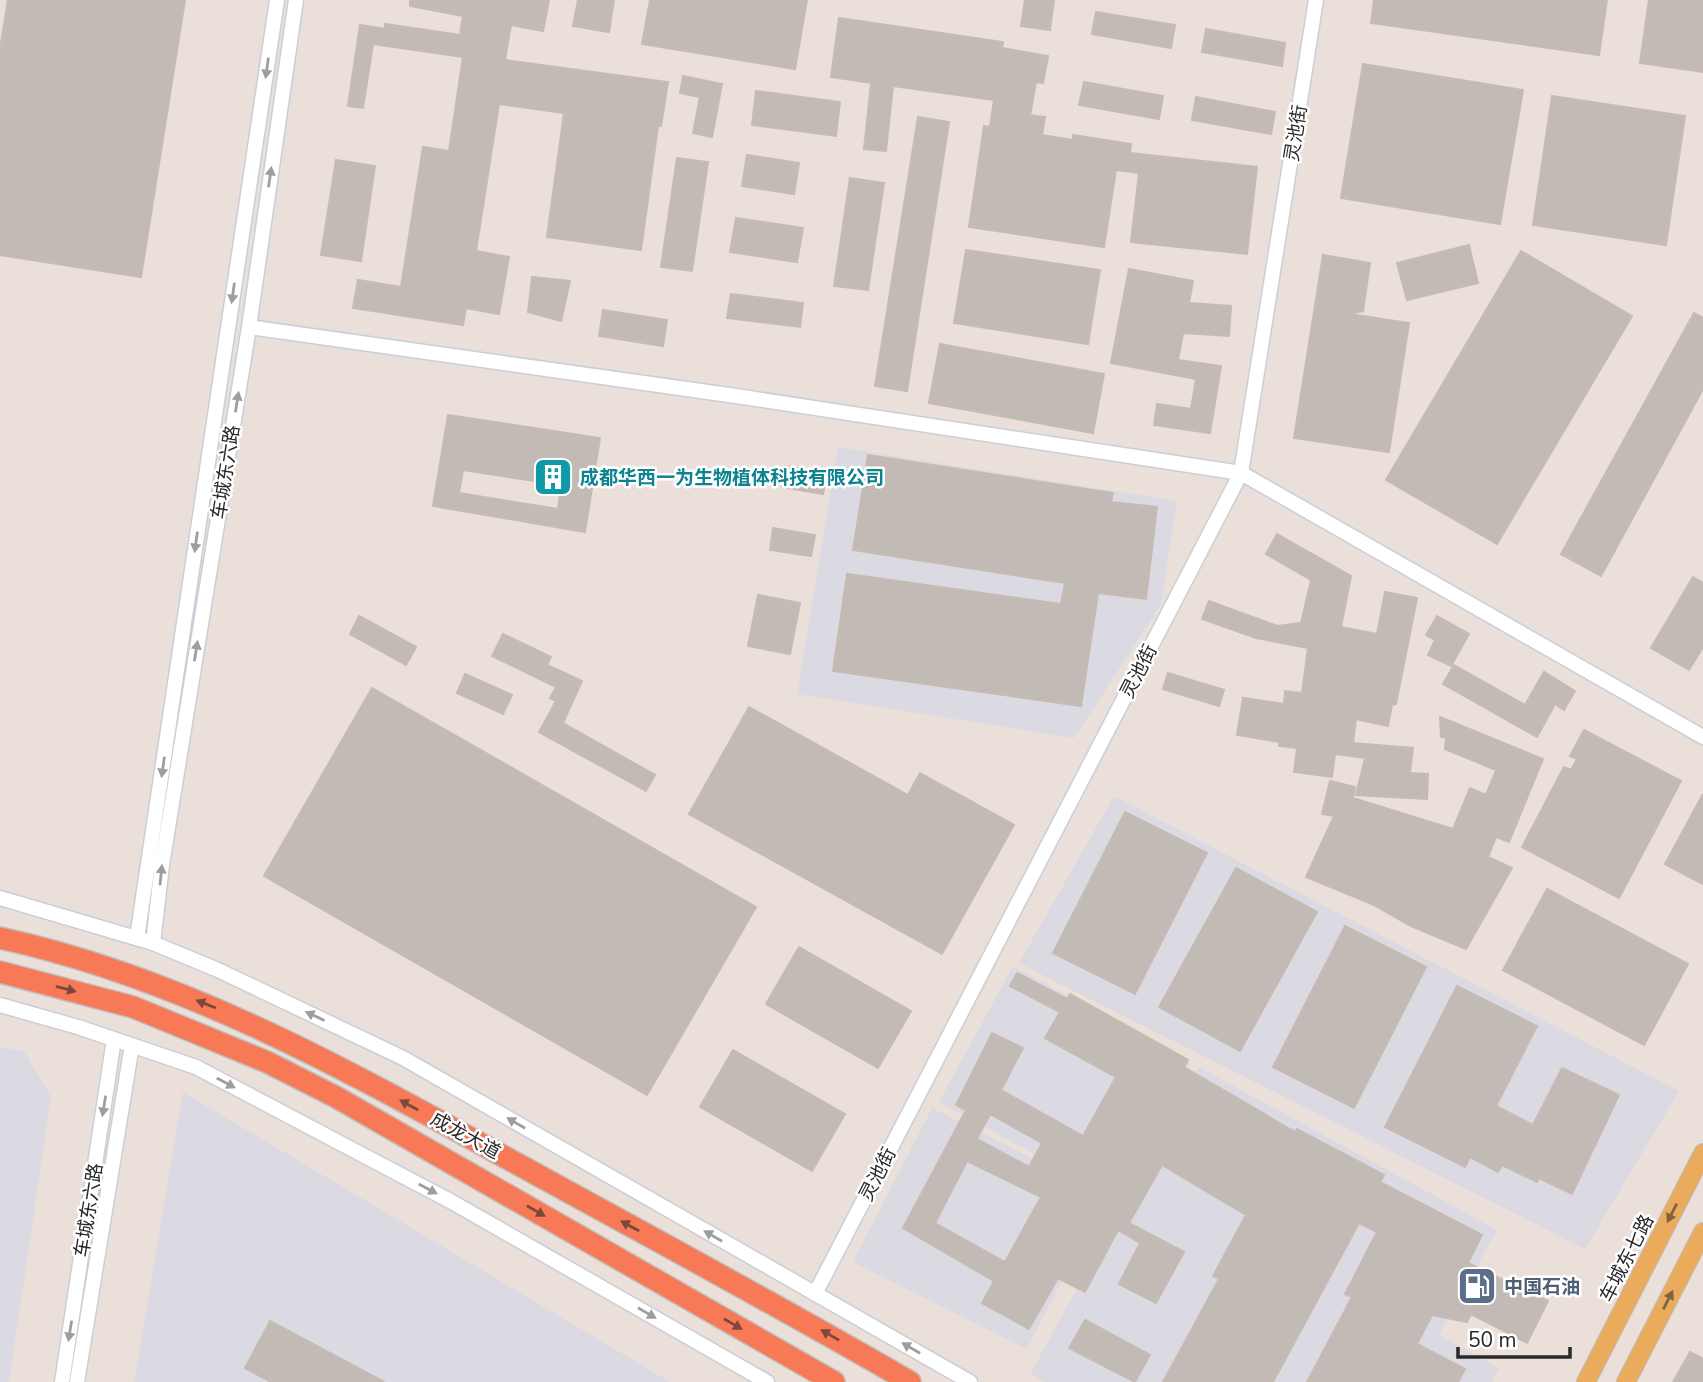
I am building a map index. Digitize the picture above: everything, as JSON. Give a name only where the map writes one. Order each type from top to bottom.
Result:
[{"type":"highway","name":"成龙大道","points":[[0,938],[29,944],[166,989],[209,1005],[288,1042],[355,1075],[910,1382]]},
{"type":"highway","name":"成龙大道","points":[[0,972],[133,1007],[267,1062],[336,1097],[834,1382]]},
{"type":"main road","name":"车城东七路","points":[[1586,1382],[1703,1153]]},
{"type":"main road","points":[[1626,1382],[1703,1232]]},
{"type":"street","name":"车城东六路","points":[[137,938],[277,0]]},
{"type":"street","name":"车城东六路","points":[[153,943],[162,866],[249,327],[296,0]]},
{"type":"street","name":"灵池街","points":[[816,1294],[1241,473],[1316,0]]},
{"type":"street","points":[[249,327],[736,396],[1241,473],[1703,737]]},
{"type":"street","points":[[0,898],[153,943],[218,970],[403,1058],[970,1382]]},
{"type":"street","points":[[0,1005],[196,1067],[452,1202],[767,1382]]},
{"type":"street","name":"车城东六路","points":[[62,1382],[114,1039]]},
{"type":"street","name":"车城东六路","points":[[78,1382],[132,1045]]},
{"type":"shaded area","points":[[838,447],[1177,501],[1161,605],[1074,738],[797,694]]},
{"type":"shaded area","points":[[1114,796],[1679,1091],[1585,1249],[1019,963]]},
{"type":"shaded area","points":[[1013,966],[1191,1063],[1116,1198],[939,1102]]},
{"type":"shaded area","points":[[0,1047],[24,1051],[51,1097],[9,1382],[0,1382]]},
{"type":"shaded area","points":[[1199,1067],[1497,1230],[1439,1335],[1499,1368],[1492,1382],[1044,1382],[1030,1374]]},
{"type":"shaded area","points":[[183,1092],[670,1382],[134,1382]]},
{"type":"shaded area","points":[[932,1108],[1105,1195],[1027,1349],[853,1262]]},
{"type":"building","points":[[8,0],[185,0],[141,277],[0,255],[0,49]]},
{"type":"building","points":[[410,0],[549,0],[543,31],[511,25],[505,60],[668,82],[661,126],[658,126],[641,250],[547,237],[564,113],[499,104],[476,251],[509,257],[499,314],[466,308],[463,325],[353,308],[358,280],[401,287],[423,147],[449,151],[463,57],[373,44],[363,108],[348,106],[360,25],[385,29],[385,24],[460,35],[463,16],[410,6]]},
{"type":"building","points":[[578,0],[614,0],[609,32],[573,26]]},
{"type":"building","points":[[650,0],[807,0],[795,69],[642,44]]},
{"type":"building","points":[[1025,0],[1054,0],[1050,30],[1021,26]]},
{"type":"building","points":[[1374,0],[1607,0],[1599,55],[1371,23]]},
{"type":"building","points":[[1649,0],[1703,0],[1703,72],[1640,63]]},
{"type":"building","points":[[1096,12],[1175,25],[1171,48],[1092,34]]},
{"type":"building","points":[[839,18],[1003,42],[1002,48],[1048,56],[1043,83],[1036,82],[1030,115],[1045,117],[1042,135],[1073,140],[1073,135],[1131,144],[1130,153],[1257,167],[1247,254],[1131,242],[1139,173],[1116,170],[1104,247],[969,227],[984,126],[990,127],[994,100],[893,86],[886,151],[864,149],[871,83],[831,77]]},
{"type":"building","points":[[1206,29],[1285,43],[1282,66],[1202,52]]},
{"type":"building","points":[[1363,64],[1523,90],[1500,224],[1341,198]]},
{"type":"building","points":[[683,76],[722,84],[712,137],[693,133],[700,97],[680,93]]},
{"type":"building","points":[[1084,82],[1163,96],[1159,119],[1079,105]]},
{"type":"building","points":[[756,91],[840,102],[836,136],[752,125]]},
{"type":"building","points":[[1552,96],[1685,116],[1666,245],[1533,225]]},
{"type":"building","points":[[1196,97],[1275,112],[1271,134],[1192,120]]},
{"type":"building","points":[[918,117],[949,122],[907,391],[875,386]]},
{"type":"building","points":[[747,155],[799,163],[794,194],[742,186]]},
{"type":"building","points":[[677,158],[708,162],[692,271],[661,267]]},
{"type":"building","points":[[336,160],[375,166],[361,261],[321,255]]},
{"type":"building","points":[[850,178],[884,183],[868,290],[834,286]]},
{"type":"building","points":[[736,218],[803,228],[797,262],[730,252]]},
{"type":"building","points":[[1469,245],[1478,283],[1407,300],[1397,263]]},
{"type":"building","points":[[966,250],[1100,270],[1088,344],[954,323]]},
{"type":"building","points":[[1521,251],[1632,316],[1497,544],[1386,480]]},
{"type":"building","points":[[1323,255],[1370,263],[1363,311],[1350,314],[1409,323],[1389,452],[1294,438]]},
{"type":"building","points":[[1129,269],[1193,281],[1189,303],[1231,306],[1229,336],[1183,333],[1178,360],[1221,366],[1210,433],[1154,425],[1157,404],[1191,409],[1196,379],[1111,363]]},
{"type":"building","points":[[532,277],[570,281],[561,321],[528,312]]},
{"type":"building","points":[[731,294],[803,303],[800,327],[727,318]]},
{"type":"building","points":[[603,310],[667,320],[663,346],[599,336]]},
{"type":"building","points":[[1694,313],[1703,318],[1703,389],[1601,576],[1561,554]]},
{"type":"building","points":[[940,344],[1104,374],[1093,433],[929,403]]},
{"type":"building","name":"成都华西一为生物植体科技有限公司","points":[[448,415],[600,438],[585,532],[433,506]],"holes":[[[463,470],[561,485],[558,509],[459,493]]]},
{"type":"building","points":[[868,455],[1113,493],[1111,502],[1157,507],[1146,599],[1098,593],[1081,706],[833,671],[847,574],[1061,604],[1065,583],[853,550]]},
{"type":"building","points":[[785,466],[827,473],[823,494],[782,487]]},
{"type":"building","points":[[773,528],[815,535],[811,556],[770,550]]},
{"type":"building","points":[[1277,534],[1351,576],[1341,627],[1377,634],[1385,592],[1417,598],[1396,704],[1392,705],[1388,726],[1356,719],[1353,743],[1413,748],[1410,773],[1428,774],[1427,799],[1356,795],[1365,758],[1335,754],[1332,777],[1294,772],[1297,748],[1279,746],[1280,742],[1237,735],[1243,698],[1284,704],[1285,691],[1302,693],[1308,648],[1256,638],[1202,619],[1209,601],[1277,626],[1301,623],[1311,580],[1266,554]]},
{"type":"building","points":[[1693,577],[1703,583],[1703,647],[1689,670],[1651,648]]},
{"type":"building","points":[[758,595],[800,603],[790,654],[748,646]]},
{"type":"building","points":[[359,616],[416,647],[406,665],[350,634]]},
{"type":"building","points":[[1437,616],[1469,634],[1451,666],[1428,655],[1435,640],[1426,635]]},
{"type":"building","points":[[503,634],[551,657],[547,665],[582,681],[563,723],[655,775],[646,791],[539,732],[556,701],[550,698],[556,687],[492,656]]},
{"type":"building","points":[[1454,665],[1525,705],[1544,672],[1575,691],[1564,710],[1555,704],[1537,737],[1443,684]]},
{"type":"building","points":[[1168,673],[1224,690],[1219,706],[1163,689]]},
{"type":"building","points":[[465,674],[512,695],[503,714],[457,693]]},
{"type":"building","points":[[372,688],[756,907],[647,1095],[264,876]]},
{"type":"building","points":[[749,707],[908,795],[920,773],[1014,825],[942,954],[689,814]]},
{"type":"building","points":[[1440,717],[1543,759],[1509,842],[1496,837],[1488,857],[1512,868],[1466,949],[1411,926],[1372,904],[1306,877],[1334,816],[1322,814],[1330,781],[1355,787],[1353,798],[1453,829],[1470,788],[1486,795],[1496,770],[1445,749],[1446,738],[1441,737]]},
{"type":"building","points":[[1584,730],[1681,781],[1619,898],[1522,847],[1564,767],[1571,770],[1577,759],[1570,756]]},
{"type":"building","points":[[1703,794],[1703,884],[1665,864]]},
{"type":"building","points":[[1125,812],[1207,853],[1135,994],[1053,953]]},
{"type":"building","points":[[1236,868],[1317,912],[1240,1051],[1159,1007]]},
{"type":"building","points":[[1547,889],[1688,964],[1644,1045],[1503,970]]},
{"type":"building","points":[[1345,926],[1426,967],[1354,1108],[1273,1067]]},
{"type":"building","points":[[799,947],[911,1011],[878,1068],[766,1004]]},
{"type":"building","points":[[1017,973],[1067,999],[1070,994],[1188,1060],[1184,1067],[1295,1132],[1297,1129],[1384,1175],[1380,1182],[1482,1235],[1468,1263],[1548,1301],[1527,1343],[1471,1314],[1467,1322],[1432,1315],[1417,1344],[1465,1369],[1458,1382],[1307,1382],[1352,1297],[1345,1294],[1377,1232],[1359,1223],[1273,1382],[1163,1382],[1219,1279],[1213,1276],[1246,1215],[1162,1165],[1129,1223],[1184,1252],[1156,1303],[1119,1284],[1140,1243],[1118,1230],[1085,1292],[1058,1278],[1029,1329],[982,1303],[994,1281],[903,1228],[966,1110],[956,1105],[992,1033],[1023,1048],[1001,1090],[1083,1136],[1116,1077],[1045,1038],[1060,1012],[1010,986]],"holes":[[[990,1114],[1042,1143],[1029,1167],[977,1139]],[[967,1161],[1041,1197],[1005,1262],[935,1223]]]},
{"type":"building","points":[[1457,986],[1537,1026],[1496,1106],[1533,1125],[1562,1068],[1619,1095],[1572,1194],[1539,1178],[1537,1182],[1502,1165],[1498,1172],[1470,1157],[1465,1167],[1385,1127]]},
{"type":"building","points":[[733,1050],[845,1114],[812,1171],[700,1107]]},
{"type":"building","points":[[1085,1320],[1150,1355],[1135,1382],[1069,1348]]},
{"type":"building","points":[[270,1321],[384,1382],[271,1382],[245,1368]]},
{"type":"building","points":[[1690,1352],[1703,1359],[1703,1382],[1673,1382]]},
{"type":"place","name":"成都华西一为生物植体科技有限公司","points":[[553,477]]},
{"type":"place","name":"中国石油","points":[[1477,1286]]}]
